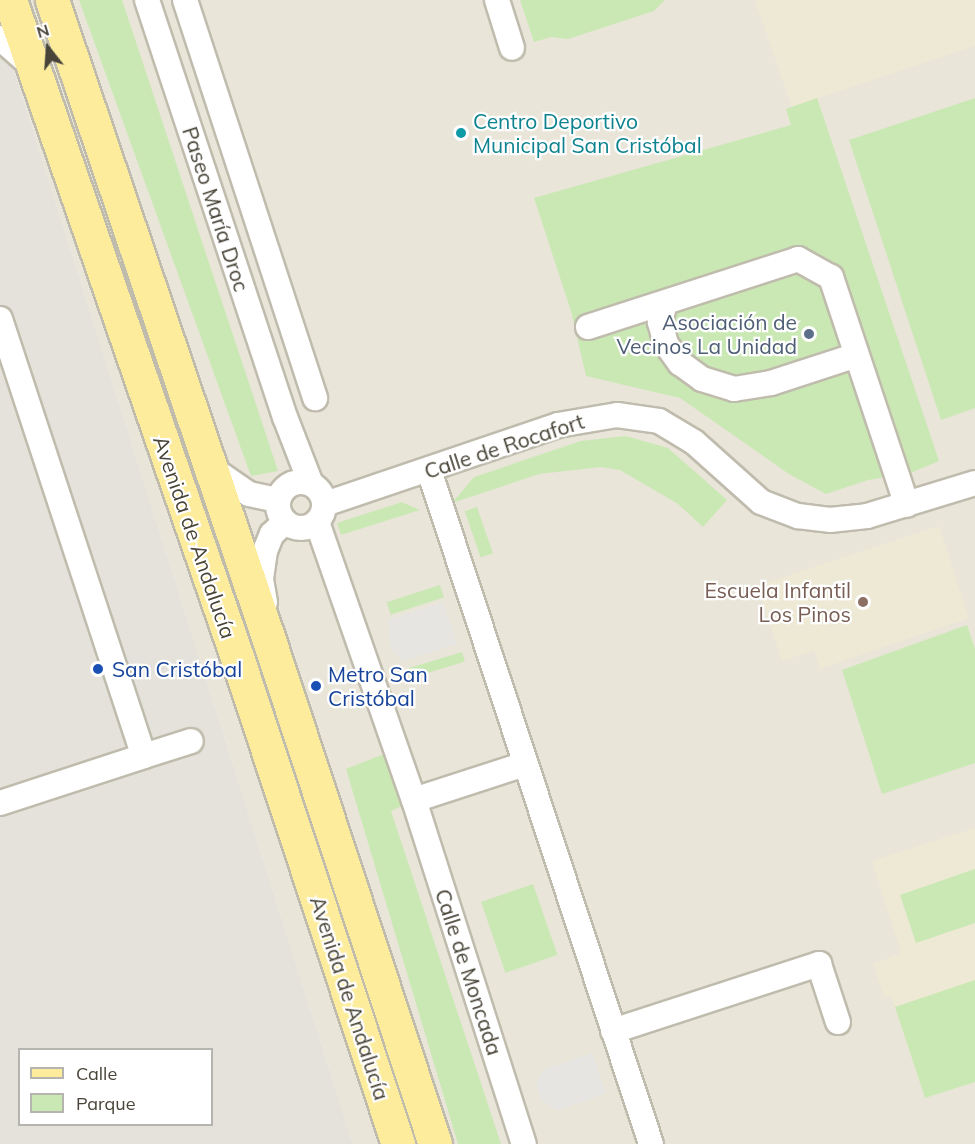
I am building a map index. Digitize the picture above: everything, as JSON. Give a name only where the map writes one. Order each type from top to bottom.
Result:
[{"type":"main road","name":"Avenida de Andalucía","points":[[10,0],[237,657],[398,1144]]},
{"type":"main road","name":"Avenida de Andalucía","points":[[52,0],[270,643],[435,1144]]},
{"type":"street","name":"Paseo María Droc","points":[[147,0],[285,417],[291,497],[318,488],[321,513]]},
{"type":"street","name":"Paseo María Droc","points":[[185,0],[315,398]]},
{"type":"street","points":[[496,0],[512,48]]},
{"type":"street","points":[[0,38],[32,66]]},
{"type":"street","points":[[588,327],[798,260],[831,277],[907,505]]},
{"type":"street","points":[[664,303],[660,322],[666,344],[680,363],[702,379],[734,389],[771,384],[857,355]]},
{"type":"street","points":[[0,320],[144,756]]},
{"type":"street","name":"Calle de Rocafort","points":[[291,497],[301,528],[321,513],[429,470],[558,425],[588,417],[639,416],[659,422],[694,442],[761,502],[798,516],[830,520],[867,516],[975,483]]},
{"type":"street","points":[[210,467],[249,494],[291,497],[272,534],[263,560],[261,579],[270,643]]},
{"type":"street","points":[[429,470],[651,1144]]},
{"type":"street","name":"Calle de Moncada","points":[[321,513],[524,1144]]},
{"type":"street","points":[[0,803],[191,741]]},
{"type":"street","points":[[414,800],[525,764]]},
{"type":"street","points":[[613,1031],[819,964],[838,1022]]},
{"type":"shaded area","points":[[0,0],[975,0],[975,1144],[353,1144],[0,26]]},
{"type":"shaded area","points":[[755,0],[975,0],[975,46],[792,107]]},
{"type":"shaded area","points":[[0,26],[353,1144],[0,1144]]},
{"type":"shaded area","name":"Escuela Infantil Los Pinos","points":[[939,526],[969,618],[820,669],[814,650],[782,661],[757,586]]},
{"type":"shaded area","points":[[443,602],[457,644],[402,661],[391,649],[388,620]]},
{"type":"shaded area","points":[[975,828],[975,1082],[925,1098],[891,996],[884,997],[873,964],[901,953],[872,861]]},
{"type":"shaded area","points":[[592,1053],[606,1093],[557,1111],[541,1100],[536,1086],[543,1070]]},
{"type":"green space","points":[[79,0],[122,0],[278,471],[251,476]]},
{"type":"green space","points":[[520,0],[665,0],[654,11],[568,39],[551,37],[534,42]]},
{"type":"green space","points":[[817,98],[939,461],[913,472],[868,480],[826,494],[789,474],[680,398],[586,376],[571,311],[534,198],[791,125],[786,109]]},
{"type":"green space","points":[[975,98],[975,408],[941,420],[849,140]]},
{"type":"green space","points":[[626,436],[668,448],[727,500],[703,527],[678,504],[620,470],[601,467],[539,474],[452,503],[474,477],[581,441]]},
{"type":"green space","points":[[402,502],[420,510],[341,535],[337,523]]},
{"type":"green space","points":[[477,507],[493,553],[481,558],[465,511]]},
{"type":"green space","points":[[440,585],[444,597],[391,615],[387,602]]},
{"type":"green space","points":[[967,625],[975,649],[975,763],[882,794],[842,670]]},
{"type":"green space","points":[[462,652],[465,662],[411,678],[408,668]]},
{"type":"green space","points":[[384,754],[402,806],[391,811],[501,1144],[458,1144],[346,769]]},
{"type":"green space","points":[[975,869],[975,923],[916,943],[900,895]]},
{"type":"green space","points":[[533,884],[557,955],[505,973],[481,902]]},
{"type":"green space","points":[[975,980],[975,1082],[925,1098],[895,1007]]},
{"type":"place","name":"Centro Deportivo Municipal San Cristóbal","points":[[461,133]]},
{"type":"place","name":"Asociación de Vecinos La Unidad","points":[[809,334]]},
{"type":"place","name":"Escuela Infantil Los Pinos","points":[[863,602]]},
{"type":"place","name":"San Cristóbal","points":[[98,669]]},
{"type":"place","name":"Metro San Cristóbal","points":[[316,686]]}]
